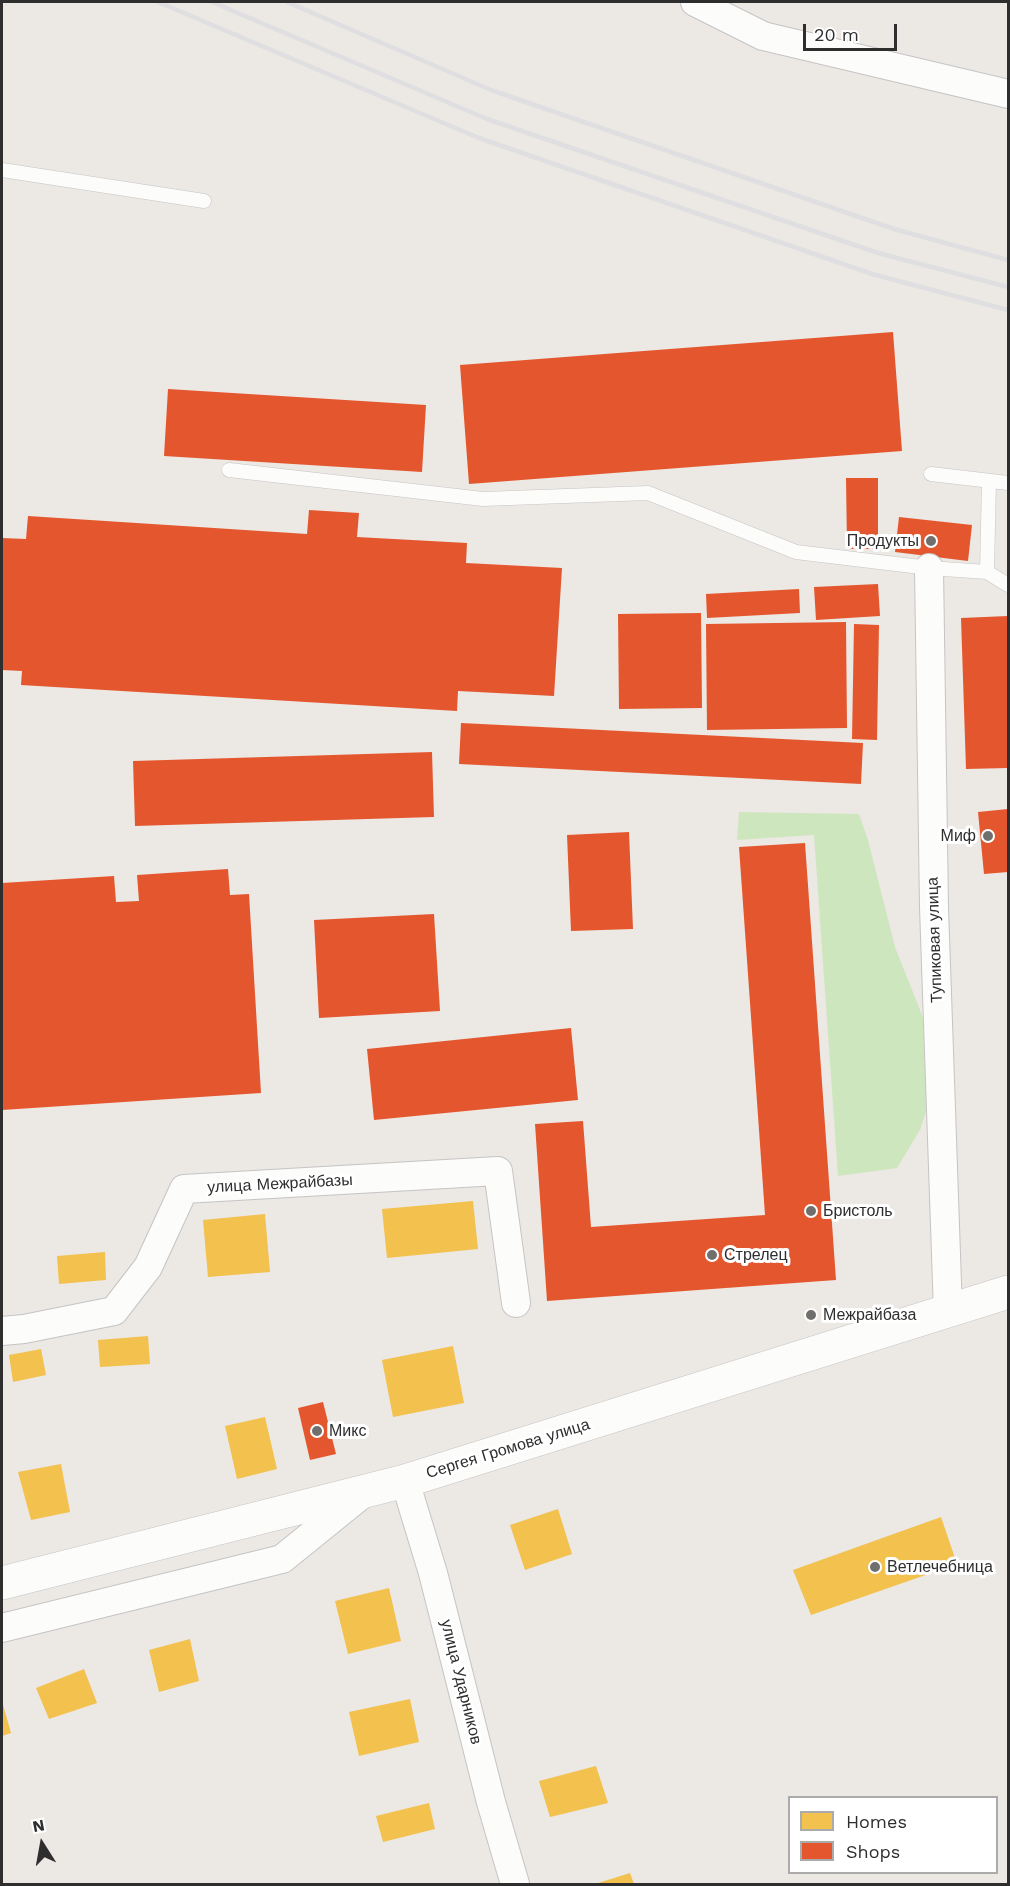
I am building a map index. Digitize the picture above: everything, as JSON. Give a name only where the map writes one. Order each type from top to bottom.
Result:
[{"type":"street","points":[[695,2],[763,36],[1008,94]]},
{"type":"street","name":"Тупиковая улица","points":[[929,568],[934,907],[948,1312]]},
{"type":"street","name":"улица Межрайбазы","points":[[2,1330],[24,1329],[114,1311],[148,1267],[184,1189],[498,1171],[516,1303]]},
{"type":"street","name":"Сергея Громова улица","points":[[2,1583],[405,1481],[1008,1292]]},
{"type":"street","name":"улица Ударников","points":[[405,1481],[433,1573],[491,1802],[515,1884]]},
{"type":"street","points":[[2,1628],[282,1559],[366,1491]]},
{"type":"lane","points":[[2,170],[204,201]]},
{"type":"lane","points":[[229,470],[483,499],[648,493],[796,552],[929,568],[987,572],[1008,585]]},
{"type":"lane","points":[[931,474],[1008,483]]},
{"type":"lane","points":[[987,572],[990,481]]},
{"type":"green space","points":[[739,812],[859,814],[868,840],[895,947],[926,1025],[932,1093],[920,1130],[897,1168],[838,1176],[814,835],[737,840]]},
{"type":"building: Homes","points":[[473,1201],[478,1249],[387,1258],[382,1209]]},
{"type":"building: Homes","points":[[265,1214],[270,1272],[208,1277],[203,1220]]},
{"type":"building: Homes","points":[[105,1252],[106,1280],[59,1284],[57,1256]]},
{"type":"building: Homes","points":[[148,1336],[150,1364],[100,1367],[98,1340]]},
{"type":"building: Homes","points":[[453,1346],[464,1403],[393,1417],[382,1360]]},
{"type":"building: Homes","points":[[41,1349],[46,1375],[13,1382],[9,1355]]},
{"type":"building: Homes","points":[[265,1417],[277,1469],[237,1479],[225,1426]]},
{"type":"building: Homes","points":[[61,1464],[70,1512],[31,1520],[18,1472]]},
{"type":"building: Homes","points":[[558,1509],[572,1554],[525,1570],[510,1525]]},
{"type":"building: Homes","name":"Ветлечебница","points":[[941,1517],[957,1564],[811,1615],[793,1570]]},
{"type":"building: Homes","points":[[389,1588],[401,1641],[348,1654],[335,1601]]},
{"type":"building: Homes","points":[[190,1639],[199,1681],[159,1692],[149,1650]]},
{"type":"building: Homes","points":[[84,1669],[97,1703],[49,1719],[36,1688]]},
{"type":"building: Homes","points":[[410,1699],[419,1742],[359,1756],[349,1712]]},
{"type":"building: Homes","points":[[2,1701],[11,1733],[2,1736]]},
{"type":"building: Homes","points":[[596,1766],[608,1803],[550,1817],[539,1781]]},
{"type":"building: Homes","points":[[429,1803],[435,1829],[383,1842],[376,1816]]},
{"type":"building: Homes","points":[[630,1873],[634,1884],[595,1884]]},
{"type":"building: Shops","points":[[893,332],[902,451],[469,484],[460,365]]},
{"type":"building: Shops","points":[[168,389],[426,405],[422,472],[164,456]]},
{"type":"building: Shops","points":[[846,478],[878,478],[878,549],[847,549]]},
{"type":"building: Shops","points":[[309,510],[359,513],[357,537],[467,543],[466,563],[562,568],[554,696],[458,691],[457,711],[21,685],[22,671],[2,670],[2,538],[26,539],[28,516],[307,534]]},
{"type":"building: Shops","points":[[899,517],[972,525],[968,561],[895,552]]},
{"type":"building: Shops","points":[[878,584],[880,616],[816,620],[814,587]]},
{"type":"building: Shops","points":[[799,589],[800,613],[707,618],[706,594]]},
{"type":"building: Shops","points":[[701,613],[702,708],[619,709],[618,614]]},
{"type":"building: Shops","points":[[1008,616],[1008,768],[966,769],[961,618]]},
{"type":"building: Shops","points":[[846,622],[847,728],[707,730],[706,624]]},
{"type":"building: Shops","points":[[854,624],[879,625],[877,740],[852,739]]},
{"type":"building: Shops","points":[[461,723],[863,743],[861,784],[459,764]]},
{"type":"building: Shops","points":[[432,752],[434,817],[135,826],[133,761]]},
{"type":"building: Shops","points":[[1008,809],[1008,872],[984,874],[978,812]]},
{"type":"building: Shops","points":[[629,832],[633,929],[571,931],[567,835]]},
{"type":"building: Shops","points":[[805,843],[836,1280],[547,1301],[535,1124],[583,1121],[591,1227],[765,1215],[739,847]]},
{"type":"building: Shops","points":[[228,869],[230,895],[249,894],[261,1093],[2,1110],[2,883],[114,876],[116,902],[139,901],[137,875]]},
{"type":"building: Shops","points":[[434,914],[440,1011],[319,1018],[314,920]]},
{"type":"building: Shops","points":[[571,1028],[578,1100],[374,1120],[367,1049]]},
{"type":"building: Shops","name":"Микс","points":[[323,1402],[336,1454],[310,1460],[298,1408]]},
{"type":"railway","points":[[158,2],[479,138],[872,274],[1008,310]]},
{"type":"railway","points":[[212,2],[487,119],[878,253],[1008,287]]},
{"type":"railway","points":[[287,2],[491,90],[894,229],[1008,260]]},
{"type":"place","name":"Продукты","points":[[931,541]]},
{"type":"place","name":"Миф","points":[[988,836]]},
{"type":"place","name":"Бристоль","points":[[811,1211]]},
{"type":"place","name":"Стрелец","points":[[712,1255]]},
{"type":"place","name":"Межрайбаза","points":[[811,1315]]},
{"type":"place","name":"Микс","points":[[317,1431]]},
{"type":"place","name":"Ветлечебница","points":[[875,1567]]}]
